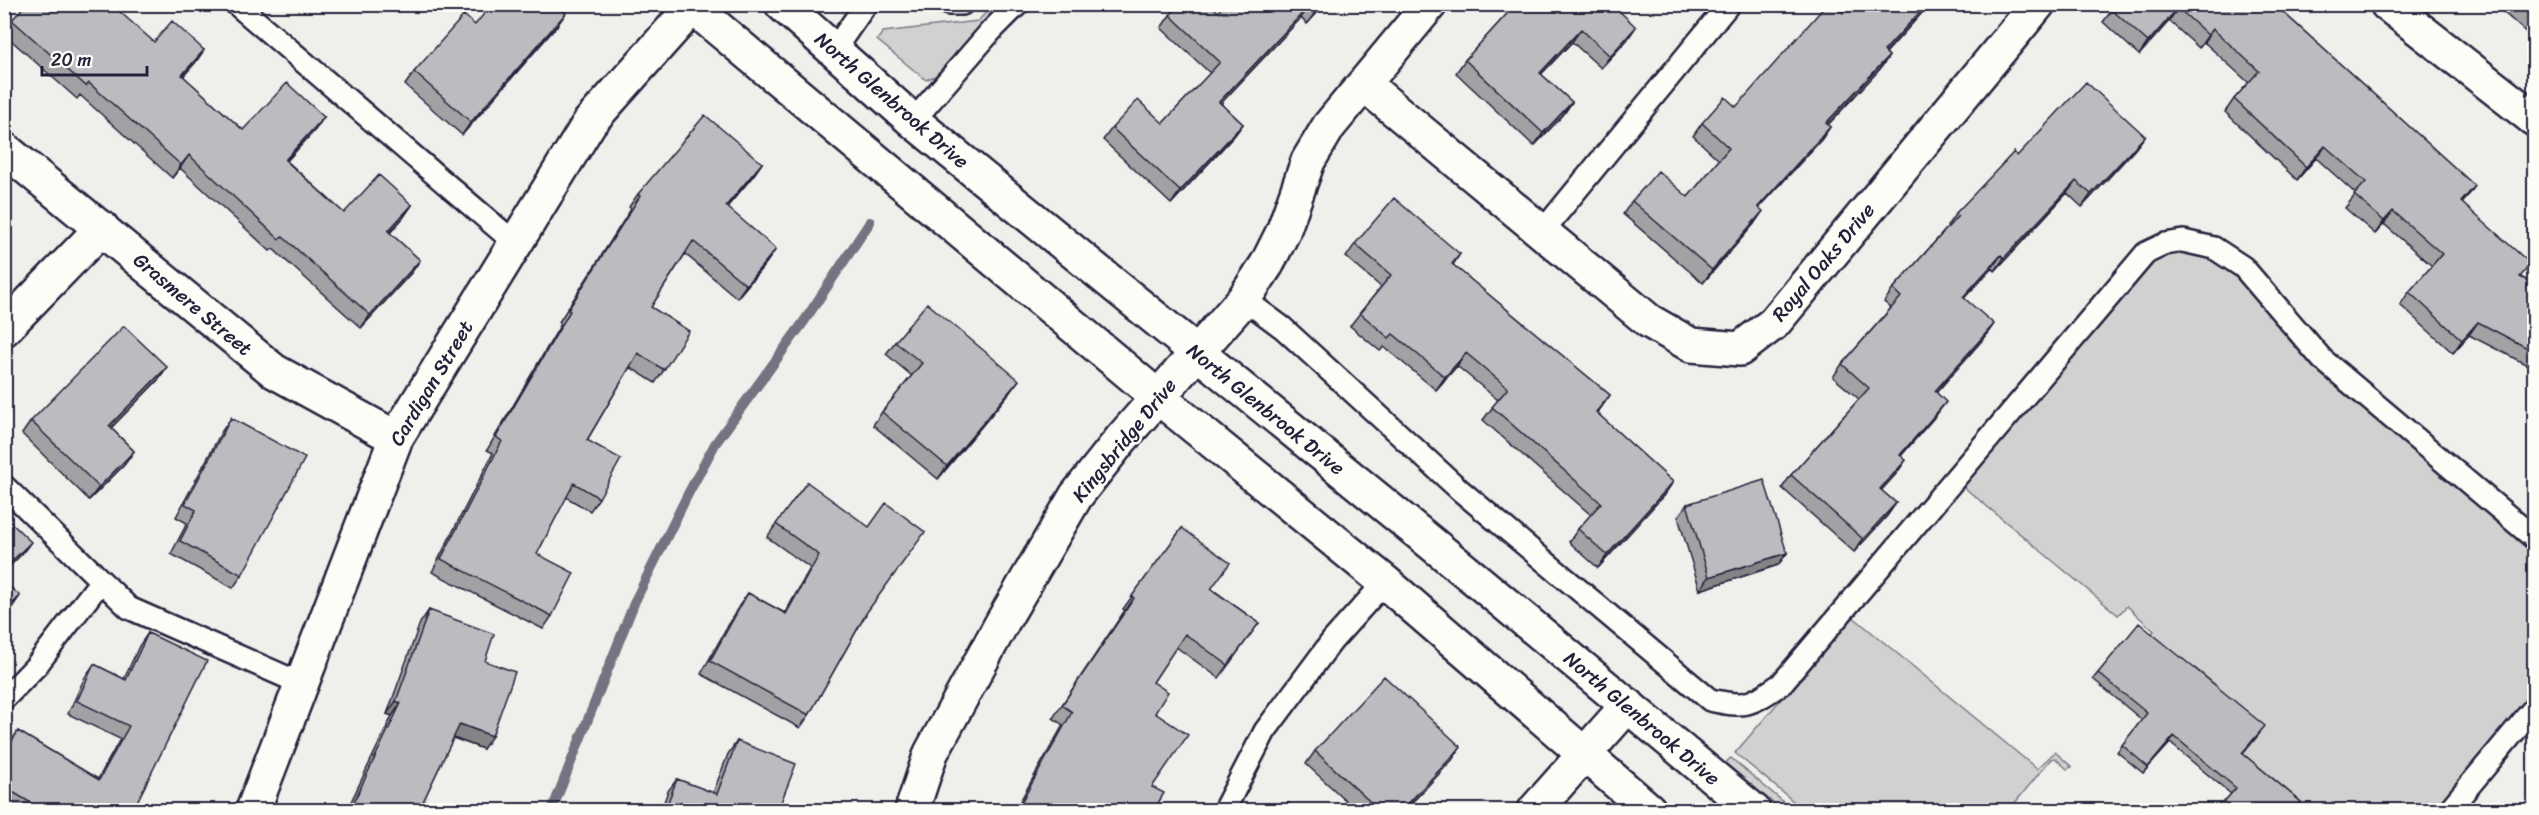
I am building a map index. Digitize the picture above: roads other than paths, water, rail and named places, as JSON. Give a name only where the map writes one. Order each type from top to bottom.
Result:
[{"type":"street","name":"North Glenbrook Drive","points":[[782,4],[913,121],[1628,705],[1753,810]]},
{"type":"street","name":"Kingsbridge Drive","points":[[912,810],[931,753],[1003,621],[1076,496],[1158,397],[1244,299],[1268,264],[1283,232],[1308,161],[1329,126],[1430,4]]},
{"type":"street","name":"Royal Oaks Drive","points":[[1365,85],[1649,321],[1691,345],[1740,349],[1774,323],[2038,4]]},
{"type":"street","points":[[2387,4],[2535,119]]},
{"type":"street","name":"Cardigan Street","points":[[253,810],[396,438],[590,122],[692,6]]},
{"type":"street","points":[[692,6],[1158,397],[1385,582],[1649,810]]},
{"type":"street","name":"Grasmere Street","points":[[4,149],[274,371],[396,438]]},
{"type":"street","points":[[4,329],[102,228]]},
{"type":"street","points":[[1535,810],[1628,705]]},
{"type":"lane","points":[[236,4],[515,243]]},
{"type":"lane","points":[[834,50],[866,4]]},
{"type":"lane","points":[[949,4],[962,4]]},
{"type":"lane","points":[[913,121],[991,31],[1018,4]]},
{"type":"lane","points":[[1542,232],[1729,4]]},
{"type":"lane","points":[[1244,299],[1283,328],[1461,491],[1710,700],[1738,706],[1757,701],[1781,684],[2146,253],[2165,244],[2183,241],[2214,248],[2243,267],[2322,359],[2535,538]]},
{"type":"lane","points":[[4,486],[129,608],[302,684]]},
{"type":"lane","points":[[4,699],[36,666],[101,580]]},
{"type":"lane","points":[[1224,810],[1265,731],[1332,640],[1385,582]]},
{"type":"lane","points":[[2449,810],[2535,708]]},
{"type":"waterway","points":[[552,810],[635,601],[715,444],[805,320],[870,222]]}]
